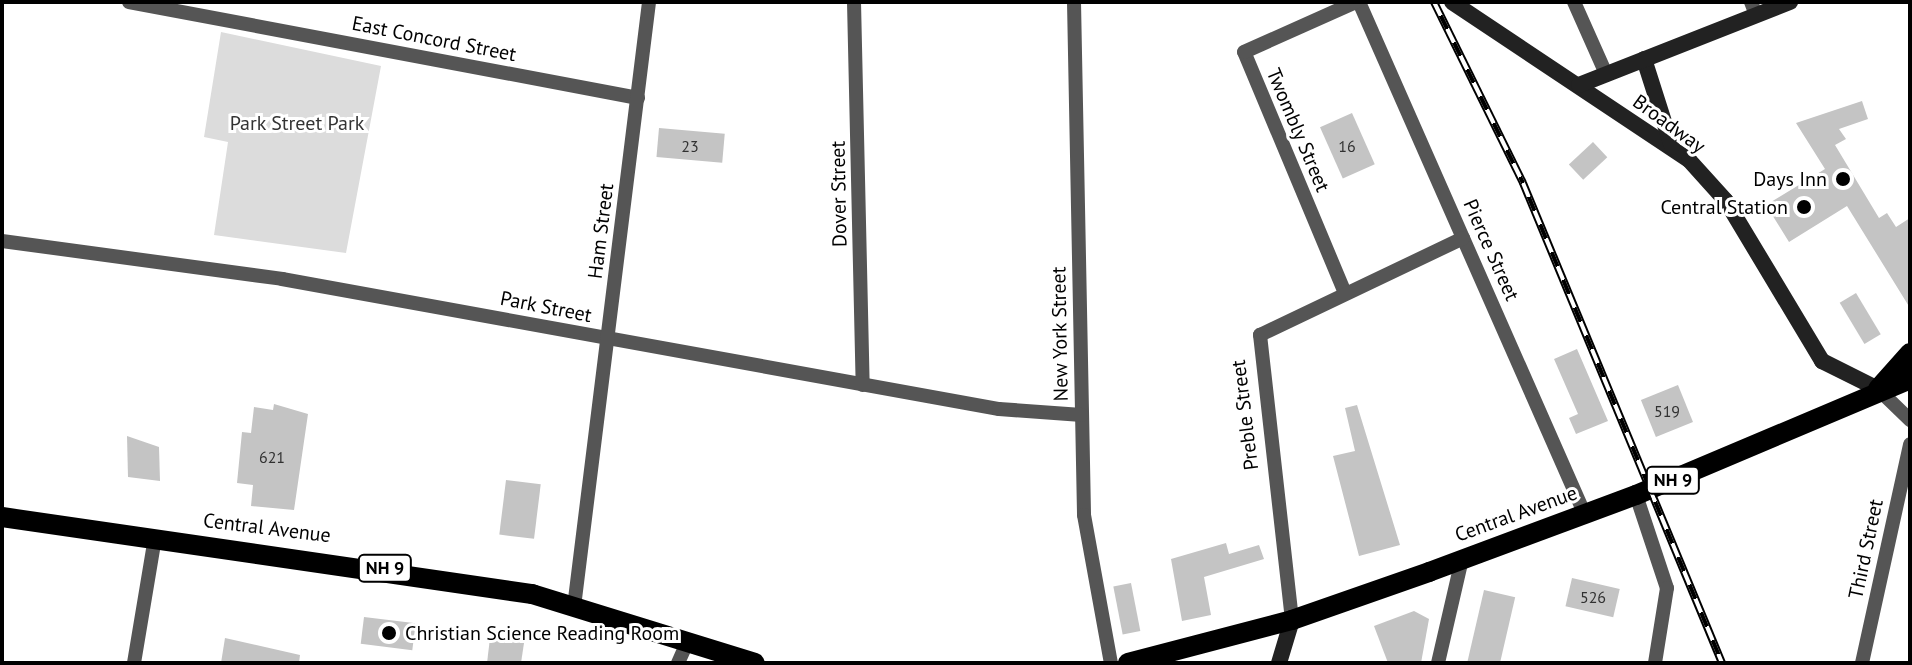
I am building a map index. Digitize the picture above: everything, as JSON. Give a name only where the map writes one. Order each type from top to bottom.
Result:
[{"type":"main road","name":"NH 9","points":[[1878,389],[1910,353]]},
{"type":"main road","name":"Central Avenue","points":[[1128,663],[1292,620],[1585,515],[1878,389],[1910,379]]},
{"type":"main road","name":"Central Avenue","points":[[2,517],[362,564],[574,607],[755,663]]},
{"type":"street","name":"East Concord Street","points":[[129,2],[156,4],[638,98]]},
{"type":"street","name":"Ham Street","points":[[574,607],[649,2]]},
{"type":"street","name":"Dover Street","points":[[854,2],[863,385]]},
{"type":"street","name":"New York Street","points":[[1074,2],[1086,538],[1111,663]]},
{"type":"street","name":"Pierce Street","points":[[1358,2],[1585,515]]},
{"type":"street","name":"Twombly Street","points":[[1345,293],[1244,52],[1358,2]]},
{"type":"street","name":"Broadway","points":[[1452,2],[1672,147],[1726,201],[1822,361],[1878,389]]},
{"type":"street","points":[[1574,2],[1606,74]]},
{"type":"street","points":[[1579,85],[1644,59],[1753,8],[1790,2]]},
{"type":"street","points":[[1644,59],[1672,147]]},
{"type":"street","name":"Preble Street","points":[[1292,620],[1257,344],[1268,329],[1463,238]]},
{"type":"street","name":"Park Street","points":[[2,241],[282,279],[999,409],[1082,415]]},
{"type":"street","points":[[1878,389],[1910,420]]},
{"type":"street","name":"Third Street","points":[[1862,663],[1910,444]]},
{"type":"street","points":[[1636,495],[1667,588],[1655,663]]},
{"type":"street","points":[[134,663],[155,538]]},
{"type":"street","points":[[1438,663],[1462,559]]},
{"type":"street","points":[[1279,663],[1292,620]]},
{"type":"street","points":[[678,663],[687,643]]},
{"type":"green space","name":"Park Street Park","points":[[221,32],[381,66],[346,253],[214,235],[228,142],[204,137]]},
{"type":"building","name":"Days Inn","points":[[1862,101],[1868,119],[1839,129],[1846,139],[1835,145],[1879,218],[1887,213],[1896,227],[1910,218],[1910,308],[1847,206],[1789,242],[1766,205],[1825,169],[1796,123]]},
{"type":"building","points":[[1352,113],[1375,164],[1343,178],[1320,127]]},
{"type":"building","points":[[659,128],[725,134],[722,163],[656,157]]},
{"type":"building","points":[[1593,142],[1607,157],[1583,180],[1569,165]]},
{"type":"building","points":[[1856,293],[1881,334],[1864,344],[1840,303]]},
{"type":"building","points":[[1577,349],[1608,421],[1576,434],[1569,418],[1578,414],[1554,359]]},
{"type":"building","points":[[1678,385],[1693,422],[1656,437],[1641,400]]},
{"type":"building","points":[[274,404],[308,414],[294,510],[251,506],[253,485],[237,483],[242,432],[251,433],[254,407],[273,410]]},
{"type":"building","points":[[1357,405],[1400,545],[1359,556],[1333,456],[1355,451],[1345,408]]},
{"type":"building","points":[[127,436],[159,447],[160,481],[128,477]]},
{"type":"building","points":[[506,480],[541,484],[534,539],[499,535]]},
{"type":"building","points":[[1226,543],[1229,554],[1259,545],[1264,559],[1204,577],[1211,615],[1182,621],[1171,559]]},
{"type":"building","points":[[1572,578],[1620,589],[1613,617],[1565,606]]},
{"type":"building","points":[[1131,583],[1140,631],[1123,635],[1113,586]]},
{"type":"building","points":[[1484,590],[1515,597],[1500,663],[1467,663]]},
{"type":"building","points":[[1414,611],[1429,619],[1421,663],[1388,663],[1374,626]]},
{"type":"building","name":"Christian Science Reading Room","points":[[364,617],[416,623],[412,650],[361,644]]},
{"type":"building","points":[[225,638],[300,655],[299,663],[221,663]]},
{"type":"building","points":[[490,638],[524,643],[521,663],[487,663]]},
{"type":"railway","points":[[1434,2],[1523,183],[1722,663]]},
{"type":"place","name":"Days Inn","points":[[1843,179]]},
{"type":"place","name":"Central Station","points":[[1804,207]]},
{"type":"place","name":"Christian Science Reading Room","points":[[389,633]]}]
